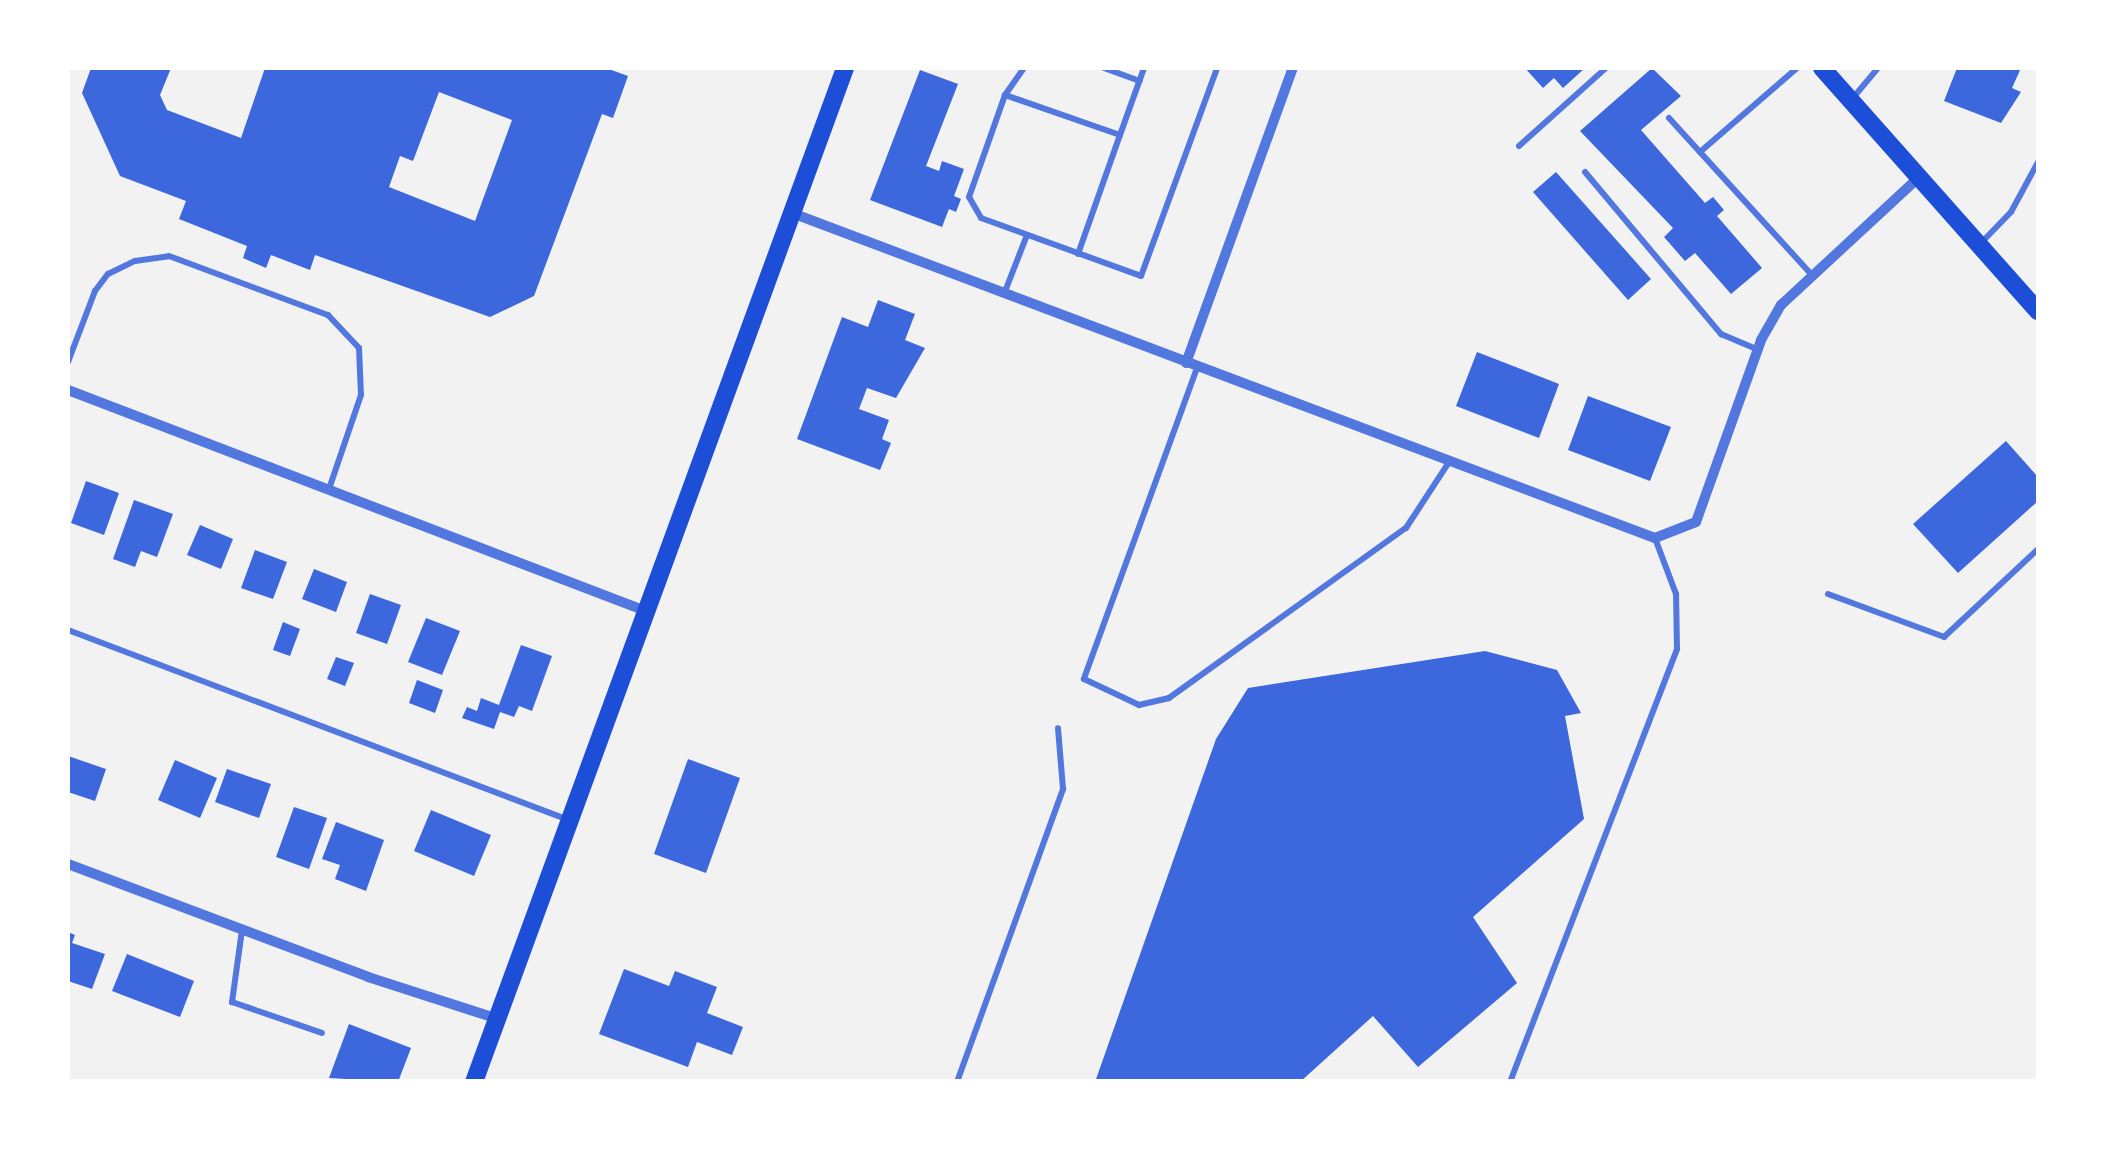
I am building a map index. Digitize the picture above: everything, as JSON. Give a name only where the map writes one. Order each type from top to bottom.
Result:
[{"type":"main road","points":[[474,1082],[845,68]]},
{"type":"main road","points":[[1822,68],[2038,311]]},
{"type":"street","points":[[1186,363],[1293,68]]},
{"type":"street","points":[[791,212],[1655,538],[1696,522],[1758,349],[1781,305],[1919,177]]},
{"type":"street","points":[[68,390],[648,612]]},
{"type":"street","points":[[68,864],[242,930],[498,1018]]},
{"type":"lane","points":[[1024,68],[1005,94],[969,197],[981,218],[1140,276],[1217,68]]},
{"type":"lane","points":[[1104,68],[1140,80]]},
{"type":"lane","points":[[1078,254],[1144,68]]},
{"type":"lane","points":[[1519,146],[1606,68]]},
{"type":"lane","points":[[1700,152],[1798,68]]},
{"type":"lane","points":[[1851,100],[1878,68]]},
{"type":"lane","points":[[1005,94],[1120,135]]},
{"type":"lane","points":[[1669,118],[1812,276]]},
{"type":"lane","points":[[1980,245],[2011,212],[2038,162]]},
{"type":"lane","points":[[1585,172],[1720,334],[1758,349]]},
{"type":"lane","points":[[1004,294],[1027,235]]},
{"type":"lane","points":[[68,362],[108,274],[135,260],[170,256],[328,316],[359,348],[361,395],[329,490]]},
{"type":"lane","points":[[1198,368],[1084,679],[1140,704],[1169,698],[1406,528],[1449,462]]},
{"type":"lane","points":[[1510,1082],[1678,649],[1676,594],[1655,538]]},
{"type":"lane","points":[[1828,594],[1944,636],[2038,549]]},
{"type":"lane","points":[[68,630],[570,820]]},
{"type":"lane","points":[[957,1082],[1063,789],[1058,728]]},
{"type":"lane","points":[[242,930],[232,1002],[322,1034]]},
{"type":"building","points":[[91,68],[171,68],[160,95],[167,110],[241,138],[265,68],[606,68],[628,76],[613,118],[602,114],[534,296],[490,317],[315,255],[310,270],[271,255],[266,268],[243,258],[247,246],[179,219],[186,201],[120,176],[82,93]],"holes":[[[439,92],[512,120],[475,221],[389,187],[400,156],[413,161]]]},
{"type":"building","points":[[1525,68],[1585,68],[1563,88],[1554,78],[1543,88]]},
{"type":"building","points":[[1652,68],[1681,96],[1641,130],[1705,203],[1713,197],[1724,210],[1717,216],[1762,268],[1731,294],[1695,253],[1685,261],[1664,237],[1673,228],[1580,131]]},
{"type":"building","points":[[1957,68],[2021,68],[2012,88],[2021,92],[2001,123],[1944,101]]},
{"type":"building","points":[[920,70],[958,84],[926,166],[939,171],[942,161],[964,169],[954,196],[961,199],[956,212],[949,209],[942,227],[870,200]]},
{"type":"building","points":[[1556,172],[1651,279],[1628,300],[1533,192]]},
{"type":"building","points":[[878,300],[915,314],[905,340],[925,348],[896,398],[867,388],[859,409],[889,420],[882,439],[891,443],[880,470],[797,439],[842,317],[868,327]]},
{"type":"building","points":[[1477,352],[1559,384],[1539,438],[1456,406]]},
{"type":"building","points":[[1588,396],[1671,427],[1650,481],[1568,450]]},
{"type":"building","points":[[2006,441],[2038,477],[2038,501],[1958,573],[1913,524]]},
{"type":"building","points":[[86,481],[119,493],[104,535],[71,523]]},
{"type":"building","points":[[134,500],[173,514],[157,557],[141,551],[135,567],[113,559]]},
{"type":"building","points":[[200,525],[233,539],[221,569],[187,555]]},
{"type":"building","points":[[255,550],[287,562],[273,599],[241,588]]},
{"type":"building","points":[[314,569],[347,582],[336,612],[302,599]]},
{"type":"building","points":[[370,594],[401,605],[387,644],[356,633]]},
{"type":"building","points":[[426,618],[460,631],[442,675],[408,662]]},
{"type":"building","points":[[283,622],[300,629],[290,656],[273,650]]},
{"type":"building","points":[[521,645],[552,656],[532,711],[519,706],[514,717],[500,712],[494,729],[462,718],[467,707],[477,711],[481,698],[499,705]]},
{"type":"building","points":[[1485,651],[1557,670],[1581,713],[1565,716],[1584,819],[1473,917],[1517,983],[1418,1067],[1373,1016],[1300,1082],[1095,1082],[1216,739],[1248,688]]},
{"type":"building","points":[[336,657],[354,663],[345,686],[327,679]]},
{"type":"building","points":[[417,680],[443,690],[435,713],[409,703]]},
{"type":"building","points":[[68,756],[106,769],[95,801],[68,792]]},
{"type":"building","points":[[688,759],[740,778],[706,873],[654,854]]},
{"type":"building","points":[[175,760],[217,778],[200,818],[158,800]]},
{"type":"building","points":[[227,769],[271,784],[259,818],[215,802]]},
{"type":"building","points":[[294,807],[327,818],[309,869],[276,857]]},
{"type":"building","points":[[431,810],[491,835],[474,876],[414,851]]},
{"type":"building","points":[[336,822],[384,840],[366,891],[335,879],[340,865],[322,859]]},
{"type":"building","points":[[68,932],[75,935],[72,943],[105,954],[92,989],[68,981]]},
{"type":"building","points":[[127,954],[194,981],[180,1017],[112,991]]},
{"type":"building","points":[[624,969],[669,986],[675,971],[717,987],[707,1013],[743,1027],[732,1055],[697,1042],[688,1067],[599,1034]]},
{"type":"building","points":[[349,1024],[411,1048],[398,1082],[329,1078]]}]
